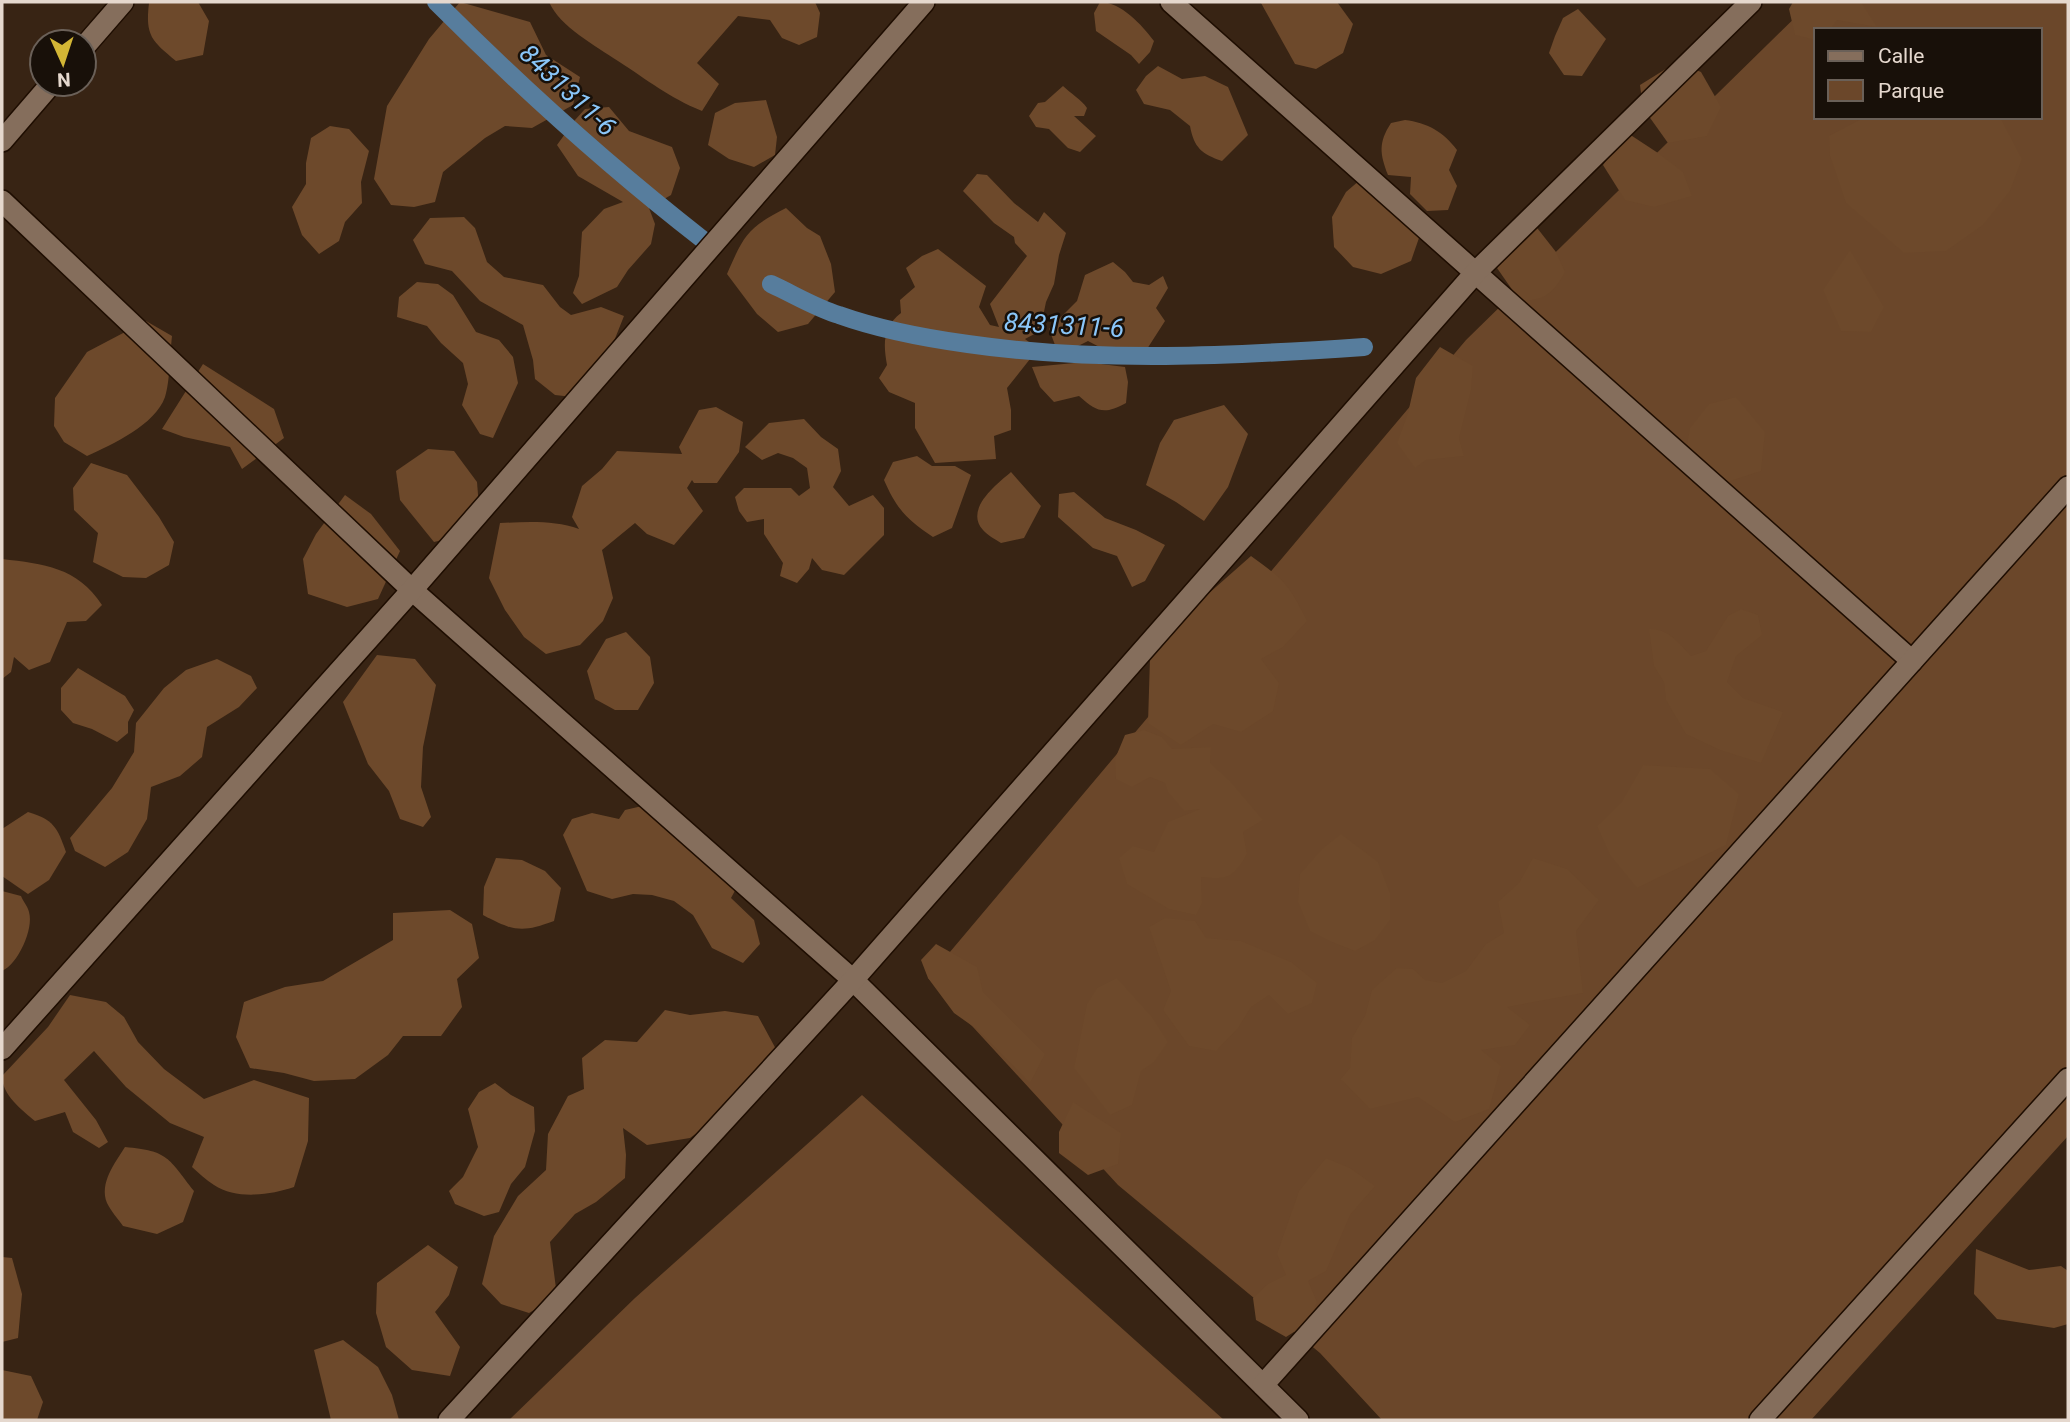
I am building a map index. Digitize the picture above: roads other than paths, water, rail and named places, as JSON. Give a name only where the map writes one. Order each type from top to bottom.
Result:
[{"type":"street","points":[[98,31],[123,2]]},
{"type":"street","points":[[2,1049],[412,590],[924,2]]},
{"type":"street","points":[[1171,2],[1912,661]]},
{"type":"street","points":[[450,1420],[853,980],[1476,272],[1751,2]]},
{"type":"street","points":[[2,141],[39,98]]},
{"type":"street","points":[[2,201],[412,590],[853,980],[1298,1420]]},
{"type":"street","points":[[1263,1385],[2068,487]]},
{"type":"street","points":[[1760,1420],[2068,1079]]},
{"type":"waterway","name":"8431311-6","points":[[436,2],[565,125],[702,239]]},
{"type":"waterway","name":"8431311-6","points":[[771,284],[822,309],[871,325],[935,339],[1017,350],[1166,356],[1364,347]]}]
